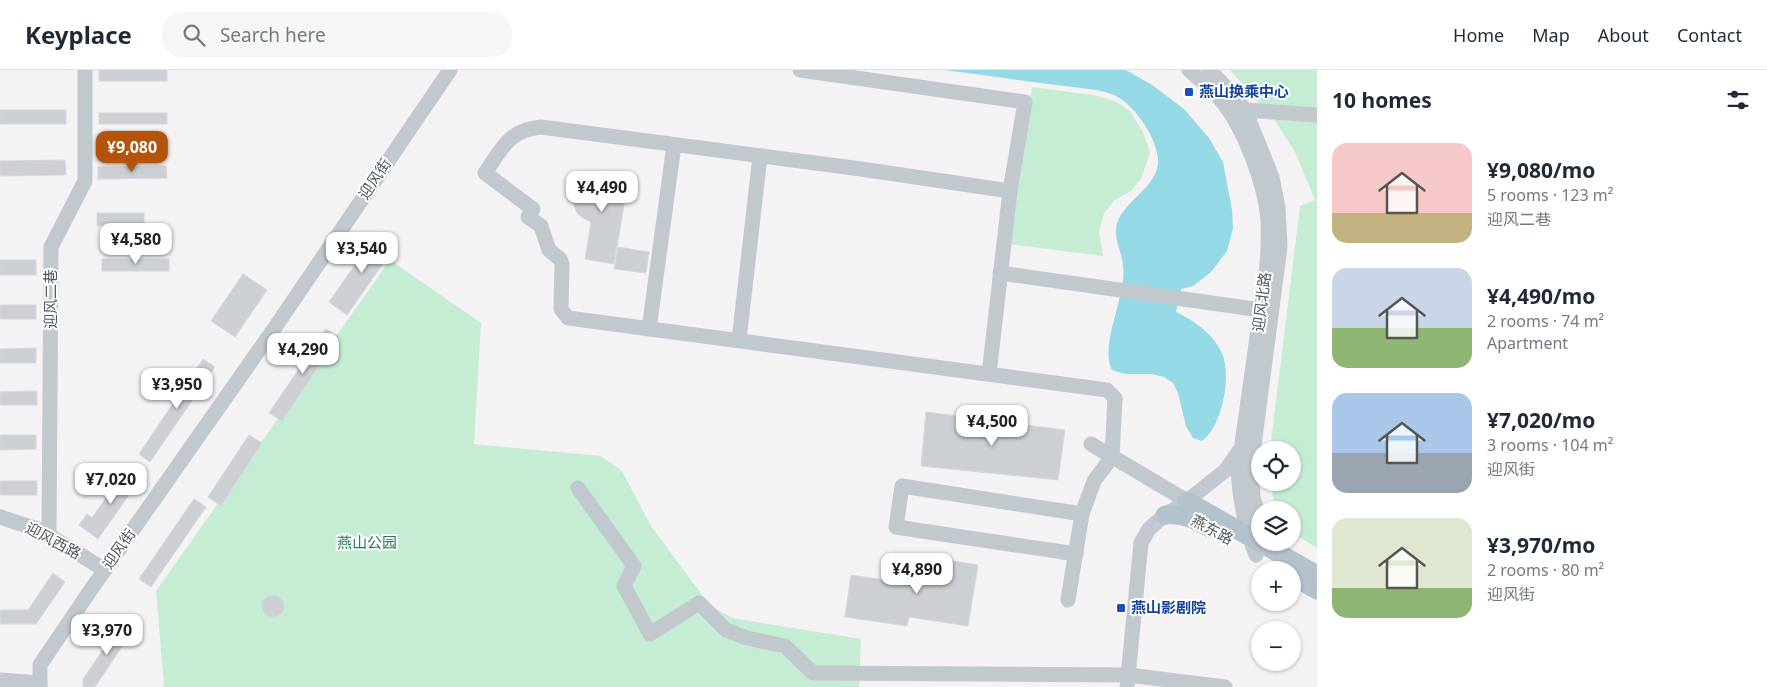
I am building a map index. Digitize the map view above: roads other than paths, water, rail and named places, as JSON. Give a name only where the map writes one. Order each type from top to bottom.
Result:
[{"type":"main road","name":"燕东路","points":[[1187,501],[1279,556],[1317,575]]},
{"type":"main road","name":"燕东路","points":[[1165,514],[1181,514],[1195,519],[1256,555],[1279,556]]},
{"type":"main road","points":[[1301,581],[1317,590]]},
{"type":"street","name":"迎风二巷","points":[[49,536],[51,247],[85,181],[85,70]]},
{"type":"street","name":"迎风街","points":[[40,685],[40,665],[278,323],[450,70]]},
{"type":"street","points":[[800,70],[1025,102],[1010,191],[988,374]]},
{"type":"street","name":"迎风北路","points":[[1189,70],[1220,99],[1233,117],[1248,148],[1266,203],[1268,237],[1266,276],[1248,447],[1238,472],[1241,506],[1248,536],[1256,555]]},
{"type":"street","points":[[1209,70],[1233,94],[1245,110],[1272,177],[1276,192],[1280,227],[1280,247],[1248,447],[1254,501]]},
{"type":"street","points":[[1245,110],[1317,115]]},
{"type":"street","points":[[1010,191],[540,127],[517,132],[508,140],[485,173],[533,209],[528,217],[541,226],[549,250],[560,259],[563,270],[561,309],[568,318],[1107,390],[1115,398],[1112,458],[1094,481],[1082,514],[1068,600]]},
{"type":"street","points":[[649,329],[674,145]]},
{"type":"street","points":[[739,340],[760,156]]},
{"type":"street","points":[[1000,273],[1261,310]]},
{"type":"street","points":[[1091,444],[1187,501]]},
{"type":"street","points":[[1187,501],[1226,470],[1248,447]]},
{"type":"street","points":[[1128,681],[1141,543],[1150,529],[1165,514],[1227,481],[1238,472]]},
{"type":"street","points":[[1076,554],[896,527],[902,486],[1082,514]]},
{"type":"street","points":[[578,488],[634,566],[624,586],[650,634],[698,603],[726,630],[748,638],[785,646],[813,673],[1128,681],[1225,687]]},
{"type":"street","name":"迎风西路","points":[[0,517],[40,530],[105,570]]},
{"type":"street","points":[[0,680],[40,685]]},
{"type":"water","points":[[944,70],[1126,70],[1152,85],[1184,109],[1209,138],[1223,162],[1232,210],[1233,228],[1227,251],[1211,272],[1193,286],[1181,289],[1176,312],[1197,324],[1214,340],[1222,353],[1225,363],[1225,387],[1220,413],[1209,434],[1202,441],[1193,438],[1186,426],[1178,393],[1173,383],[1164,377],[1152,374],[1126,374],[1112,370],[1109,362],[1109,344],[1123,278],[1123,264],[1116,229],[1123,211],[1150,182],[1158,164],[1155,145],[1145,125],[1131,107],[1116,96],[1104,92]]},
{"type":"place","name":"燕山换乘中心","points":[[1189,92]]},
{"type":"place","name":"燕山影剧院","points":[[1121,608]]},
{"type":"park label","name":"燕山公园","points":[[367,543]]}]
